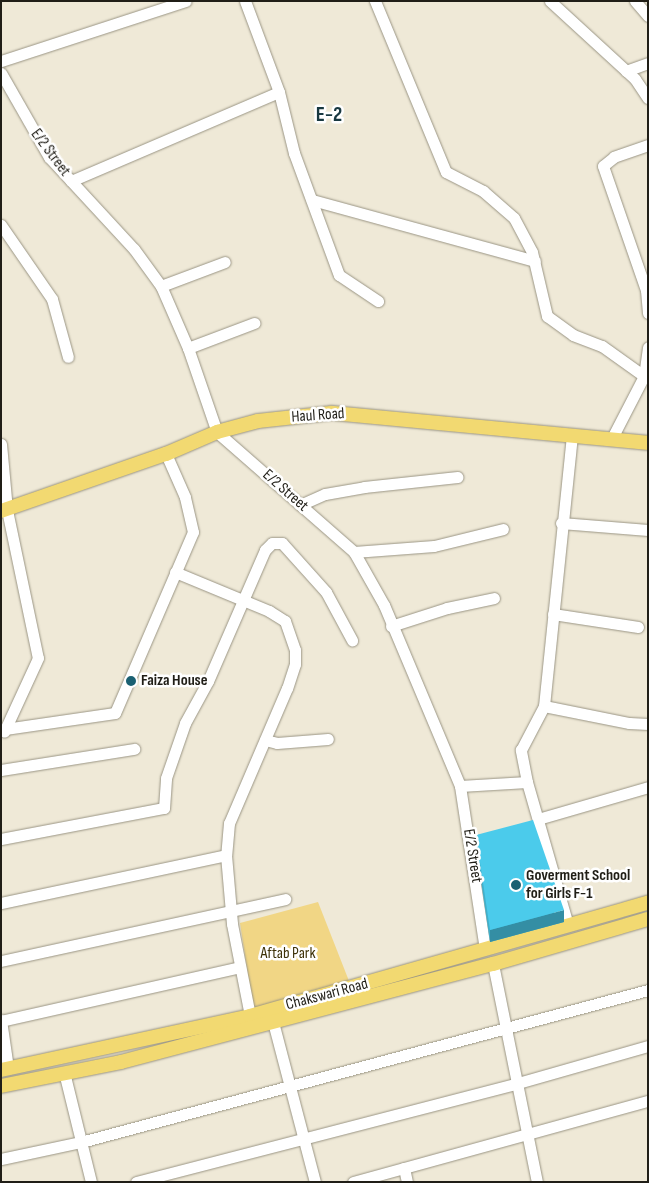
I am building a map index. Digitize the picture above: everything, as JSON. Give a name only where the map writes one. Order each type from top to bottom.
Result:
[{"type":"main road","name":"Haul Road","points":[[4,510],[166,454],[217,432],[258,422],[332,413],[648,443]]},
{"type":"main road","name":"Chakswari Road","points":[[5,1069],[250,1016],[409,973],[648,903]]},
{"type":"main road","name":"Chakswari Road","points":[[1,1086],[121,1062],[493,964],[648,919]]},
{"type":"street","points":[[1,61],[186,1]]},
{"type":"street","points":[[245,1],[279,92],[294,153],[339,275],[378,301]]},
{"type":"street","points":[[375,1],[446,172],[483,191],[514,218],[534,261],[547,316],[573,335],[602,346],[644,376]]},
{"type":"street","points":[[550,1],[626,71],[648,98]]},
{"type":"street","points":[[626,71],[648,63]]},
{"type":"street","name":"E/2 Street","points":[[1,73],[49,156],[134,249],[161,286],[188,348],[217,432],[354,552],[384,605],[391,626],[460,786],[486,949]]},
{"type":"street","points":[[71,180],[279,92]]},
{"type":"street","points":[[648,145],[614,157],[603,166],[646,290],[648,313]]},
{"type":"street","points":[[312,200],[534,261]]},
{"type":"street","points":[[1,225],[52,298],[68,357]]},
{"type":"street","points":[[161,286],[225,262]]},
{"type":"street","points":[[188,348],[254,323]]},
{"type":"street","points":[[611,440],[644,376],[648,346]]},
{"type":"street","points":[[568,925],[527,782],[521,750],[544,706],[561,523],[572,436]]},
{"type":"street","points":[[1,444],[4,510],[38,658],[3,732]]},
{"type":"street","points":[[3,732],[116,713],[193,532],[186,497],[166,454]]},
{"type":"street","points":[[300,505],[326,494],[364,487],[458,477]]},
{"type":"street","points":[[561,523],[648,530]]},
{"type":"street","points":[[354,552],[434,546],[503,529]]},
{"type":"street","points":[[1,839],[164,808],[166,778],[185,723],[266,550],[272,543],[282,543],[326,592],[352,640]]},
{"type":"street","points":[[175,572],[244,598],[285,621],[295,650],[295,664],[287,688],[229,823],[226,855],[231,911],[250,1016]]},
{"type":"street","points":[[391,626],[447,608],[494,598]]},
{"type":"street","points":[[553,614],[638,627]]},
{"type":"street","points":[[544,706],[630,723],[648,724]]},
{"type":"street","points":[[265,740],[277,743],[328,739]]},
{"type":"street","points":[[1,770],[134,749]]},
{"type":"street","points":[[460,786],[527,782]]},
{"type":"street","points":[[538,819],[648,787]]},
{"type":"street","points":[[1,903],[226,855]]},
{"type":"street","points":[[1,961],[285,899]]},
{"type":"street","points":[[493,964],[537,1182]]},
{"type":"street","points":[[5,1069],[1,1021],[240,967]]},
{"type":"street","points":[[1,1159],[81,1142],[507,1030],[648,990]]},
{"type":"street","points":[[273,1022],[315,1182]]},
{"type":"street","points":[[136,1182],[518,1083],[648,1046]]},
{"type":"street","points":[[64,1072],[91,1182]]},
{"type":"street","points":[[353,1182],[648,1102]]},
{"type":"street","points":[[404,1168],[407,1182]]},
{"type":"green space","name":"Aftab Park","points":[[318,902],[349,981],[253,1008],[240,923]]},
{"type":"building","name":"Goverment School for Girls F-1","points":[[533,820],[564,910],[490,930],[476,835]]},
{"type":"place","name":"Faiza House","points":[[131,681]]},
{"type":"place","name":"Goverment School for Girls F-1","points":[[516,885]]},
{"type":"district","name":"E-2","points":[[329,115]]}]
